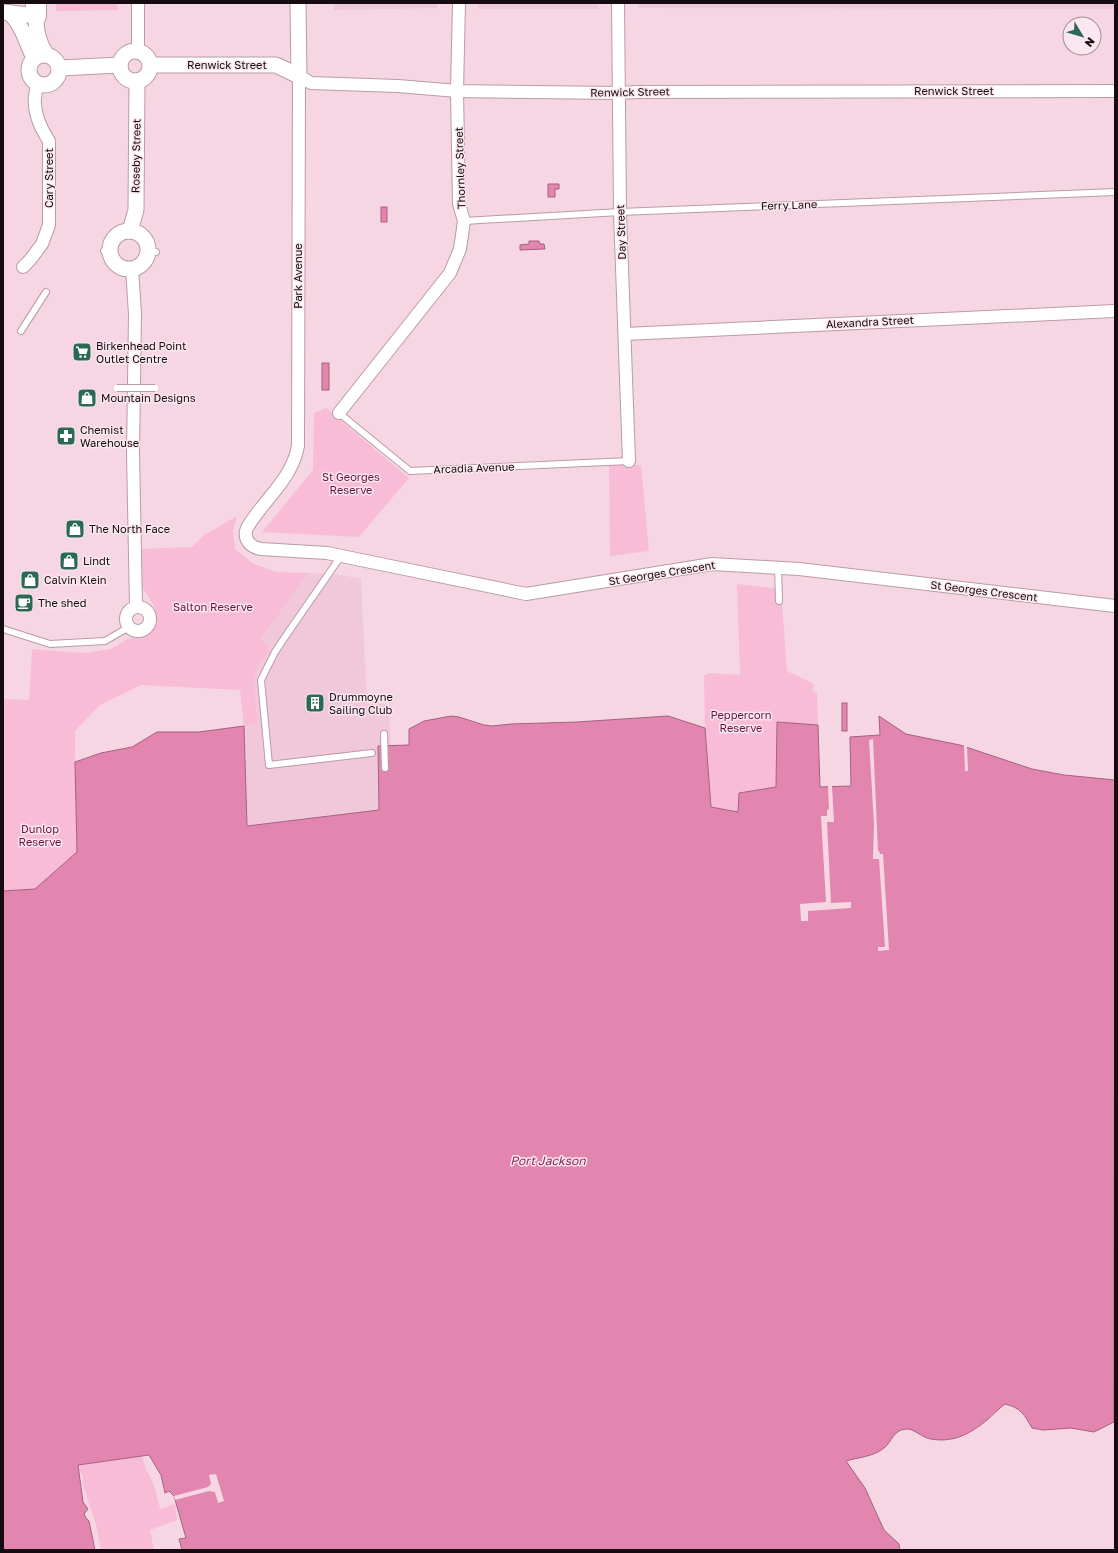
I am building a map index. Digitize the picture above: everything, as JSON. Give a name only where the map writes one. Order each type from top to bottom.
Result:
[{"type":"street","points":[[138,3],[138,51]]},
{"type":"street","name":"Park Avenue","points":[[245,533],[250,522],[290,471],[296,457],[298,446],[298,3]]},
{"type":"street","name":"Thornley Street","points":[[339,412],[450,273],[460,249],[464,221],[459,204],[457,91],[459,3]]},
{"type":"street","name":"Day Street","points":[[618,3],[620,212],[629,461]]},
{"type":"street","points":[[6,13],[36,10],[40,56]]},
{"type":"street","points":[[6,13],[24,32],[40,56]]},
{"type":"street","points":[[138,51],[145,54],[151,65],[149,74],[142,80],[129,80],[120,70],[121,60],[128,53],[138,51]]},
{"type":"street","points":[[40,56],[54,57],[57,60],[60,68],[58,77],[52,84],[38,84],[31,78],[29,73],[30,65],[40,56]]},
{"type":"street","points":[[60,68],[120,65]]},
{"type":"street","name":"Renwick Street","points":[[151,65],[276,65],[311,83],[398,86],[457,91],[618,93],[1115,91]]},
{"type":"street","name":"Roseby Street","points":[[130,231],[136,210],[138,81]]},
{"type":"street","name":"Cary Street","points":[[23,266],[30,260],[42,244],[49,225],[49,141],[43,132],[35,111],[35,91],[38,84]]},
{"type":"street","points":[[130,231],[136,232],[145,240],[152,252],[142,263],[132,268],[120,266],[107,251],[118,235],[130,231]]},
{"type":"street","points":[[132,268],[135,314],[133,460],[136,607]]},
{"type":"street","name":"Alexandra Street","points":[[625,334],[1115,311]]},
{"type":"street","name":"St Georges Crescent","points":[[245,533],[247,541],[256,548],[327,553],[526,594],[712,564],[778,567],[1115,606]]},
{"type":"street","points":[[140,607],[147,611],[150,618],[149,624],[143,630],[136,631],[129,627],[127,623],[127,615],[132,609],[140,607]]},
{"type":"lane","name":"Ferry Lane","points":[[464,221],[620,212],[1115,192]]},
{"type":"lane","points":[[21,331],[46,292]]},
{"type":"lane","points":[[117,388],[155,388]]},
{"type":"lane","name":"Arcadia Avenue","points":[[339,412],[410,471],[629,461]]},
{"type":"lane","points":[[341,556],[275,652],[261,680],[269,765],[372,753]]},
{"type":"lane","points":[[778,567],[779,602]]},
{"type":"lane","points":[[3,629],[50,644],[105,641],[129,627]]},
{"type":"lane","points":[[384,734],[385,768]]},
{"type":"shaded area","points":[[334,3],[437,3],[437,8],[334,10]]},
{"type":"shaded area","points":[[478,3],[598,3],[598,9],[478,9]]},
{"type":"shaded area","points":[[638,3],[1115,3],[1115,9],[638,8]]},
{"type":"shaded area","points":[[308,573],[341,575],[361,579],[367,704],[388,704],[391,745],[378,746],[379,810],[246,826],[244,726],[258,724],[254,683],[257,668],[271,650],[261,639]]},
{"type":"green space","points":[[56,3],[117,3],[118,10],[56,11]]},
{"type":"green space","name":"St Georges Reserve","points":[[326,408],[409,478],[359,537],[262,532],[313,470],[314,413]]},
{"type":"green space","points":[[609,465],[641,465],[649,551],[610,556]]},
{"type":"green space","points":[[237,516],[233,530],[235,549],[252,563],[276,572],[308,573],[261,639],[271,650],[257,668],[254,683],[258,724],[244,726],[240,690],[141,685],[100,705],[75,731],[77,852],[35,889],[3,891],[3,699],[29,700],[32,649],[84,653],[111,649],[128,639],[141,636],[151,631],[156,621],[154,606],[142,587],[141,549],[192,547],[204,535]]},
{"type":"green space","name":"Peppercorn Reserve","points":[[737,584],[781,589],[787,671],[814,684],[812,690],[817,693],[818,725],[777,722],[776,788],[739,793],[738,812],[711,807],[705,728],[704,676],[709,673],[740,675]]},
{"type":"green space","points":[[140,1456],[143,1457],[146,1469],[154,1484],[161,1509],[175,1504],[177,1520],[150,1530],[154,1550],[101,1550],[96,1524],[82,1483],[83,1477],[77,1465]]},
{"type":"water","points":[[548,184],[559,184],[559,189],[555,189],[555,197],[548,197]]},
{"type":"water","points":[[381,207],[387,207],[387,222],[381,222]]},
{"type":"water","points":[[529,241],[539,241],[540,244],[544,244],[545,249],[520,250],[520,245],[529,244]]},
{"type":"water","points":[[322,363],[329,363],[329,390],[322,390]]},
{"type":"water","points":[[842,703],[847,703],[847,731],[842,731]]},
{"type":"water","name":"Port Jackson","points":[[451,716],[492,726],[668,716],[705,728],[711,807],[738,812],[739,793],[776,787],[777,722],[818,725],[820,787],[851,786],[850,737],[880,735],[879,716],[906,734],[960,745],[1032,769],[1064,775],[1115,780],[1114,1422],[1094,1432],[1071,1428],[1043,1430],[1032,1428],[1022,1412],[1015,1407],[1005,1404],[981,1425],[961,1436],[947,1440],[939,1440],[924,1437],[915,1431],[906,1429],[895,1434],[887,1446],[880,1451],[871,1455],[846,1461],[865,1488],[884,1530],[899,1544],[900,1550],[182,1550],[179,1539],[186,1538],[174,1496],[169,1491],[165,1493],[161,1475],[149,1455],[78,1465],[83,1502],[88,1509],[84,1514],[89,1521],[95,1550],[3,1550],[3,891],[35,889],[77,852],[75,762],[101,753],[132,747],[157,732],[199,732],[244,726],[247,826],[379,810],[378,746],[409,745],[409,729],[424,721]]},
{"type":"pier","points":[[873,739],[878,851],[880,854],[883,854],[889,950],[878,951],[878,947],[885,947],[879,859],[873,859],[874,824],[869,740]]},
{"type":"pier","points":[[964,746],[967,746],[968,771],[965,771]]},
{"type":"pier","points":[[828,786],[832,786],[834,822],[827,822],[831,903],[851,902],[851,908],[808,911],[808,921],[801,921],[800,904],[826,902],[821,816],[827,816],[827,810],[829,809]]},
{"type":"pier","points":[[216,1474],[224,1501],[218,1503],[215,1492],[209,1491],[175,1500],[174,1496],[208,1487],[211,1484],[209,1475]]},
{"type":"place","name":"Birkenhead Point Outlet Centre","points":[[82,352]]},
{"type":"place","name":"Mountain Designs","points":[[87,398]]},
{"type":"place","name":"Chemist Warehouse","points":[[66,436]]},
{"type":"place","name":"The North Face","points":[[75,529]]},
{"type":"place","name":"Lindt","points":[[69,561]]},
{"type":"place","name":"Calvin Klein","points":[[30,580]]},
{"type":"place","name":"The shed","points":[[24,603]]},
{"type":"place","name":"Drummoyne Sailing Club","points":[[315,703]]},
{"type":"park label","name":"Salton Reserve","points":[[213,607]]},
{"type":"park label","name":"Dunlop Reserve","points":[[40,835]]}]
